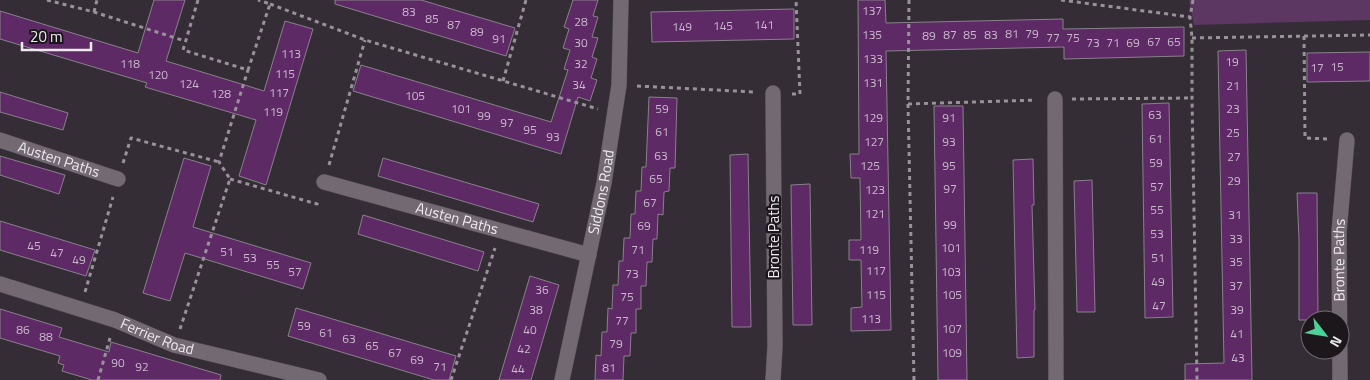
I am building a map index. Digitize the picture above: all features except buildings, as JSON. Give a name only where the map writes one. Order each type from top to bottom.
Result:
[{"type":"street","name":"Siddons Road","points":[[562,380],[604,183],[619,85],[621,0]]},
{"type":"street","name":"Bronte Paths","points":[[773,380],[775,346],[774,93]]},
{"type":"street","points":[[1055,99],[1056,380]]},
{"type":"street","name":"Austen Paths","points":[[0,140],[118,179]]},
{"type":"street","name":"Bronte Paths","points":[[1340,380],[1339,232],[1347,140]]},
{"type":"street","name":"Austen Paths","points":[[324,182],[589,255]]},
{"type":"street","name":"Ferrier Road","points":[[0,284],[115,320],[174,345],[319,380]]},
{"type":"path","points":[[47,0],[94,12],[185,41]]},
{"type":"path","points":[[94,12],[97,0]]},
{"type":"path","points":[[198,0],[183,50],[248,70]]},
{"type":"path","points":[[258,0],[365,40],[614,113]]},
{"type":"path","points":[[503,81],[526,0]]},
{"type":"path","points":[[619,85],[800,94],[796,0]]},
{"type":"path","points":[[909,0],[908,104],[914,380]]},
{"type":"path","points":[[1061,0],[1190,17]]},
{"type":"path","points":[[1193,0],[1190,17],[1192,38],[1197,380]]},
{"type":"path","points":[[219,162],[270,4]]},
{"type":"path","points":[[1304,36],[1306,138],[1347,140]]},
{"type":"path","points":[[1192,38],[1370,36]]},
{"type":"path","points":[[80,309],[130,138],[219,162],[230,179],[317,204],[365,40]]},
{"type":"path","points":[[174,345],[230,179]]},
{"type":"path","points":[[451,380],[500,231]]},
{"type":"path","points":[[98,380],[115,320]]},
{"type":"shaded area","points":[[1189,0],[1370,0],[1370,20],[1194,25]]}]
